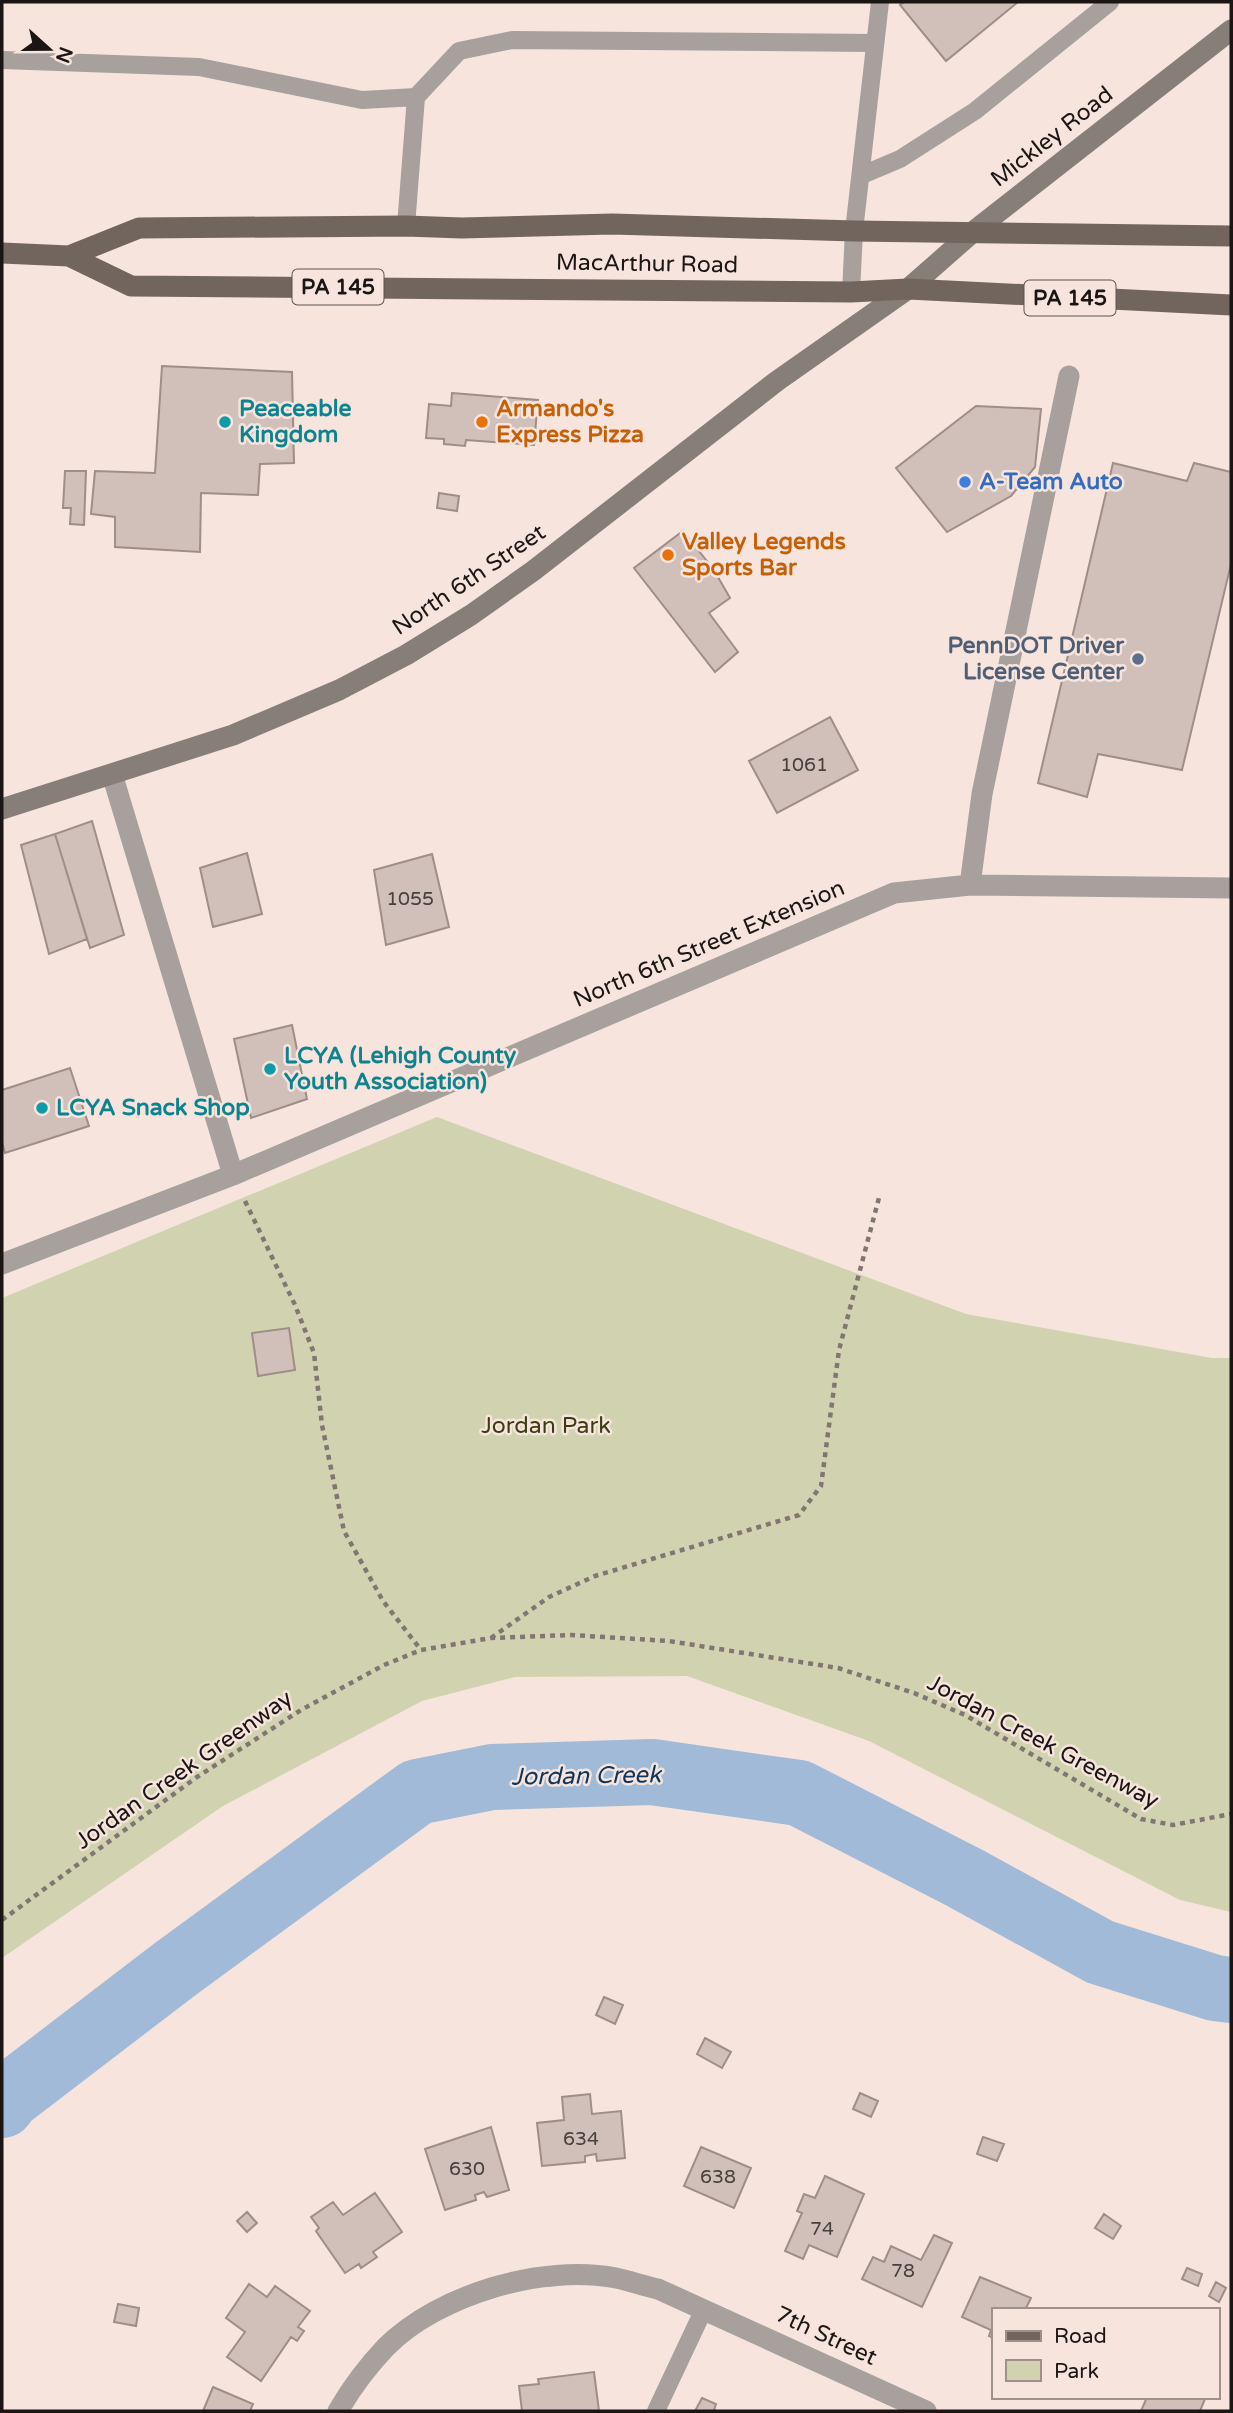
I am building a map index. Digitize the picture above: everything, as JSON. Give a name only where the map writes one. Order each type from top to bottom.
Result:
[{"type":"main road","name":"MacArthur Road","points":[[69,256],[139,228],[462,228],[612,224],[855,231],[1231,236]]},
{"type":"main road","name":"MacArthur Road","points":[[2,253],[69,256],[131,286],[851,292],[908,289],[1231,306]]},
{"type":"street","name":"Mickley Road","points":[[908,289],[974,231],[1231,30]]},
{"type":"street","name":"North 6th Street","points":[[2,809],[233,735],[339,690],[406,655],[461,622],[533,571],[777,381],[908,289]]},
{"type":"street","points":[[970,886],[982,794],[1069,376]]},
{"type":"street","points":[[113,774],[233,1175]]},
{"type":"street","name":"North 6th Street Extension","points":[[2,1264],[233,1175],[894,893],[970,886],[1231,888]]},
{"type":"street","name":"7th Street","points":[[338,2411],[355,2382],[388,2345],[427,2317],[470,2295],[518,2281],[566,2275],[615,2278],[658,2289],[926,2411]]},
{"type":"lane","points":[[851,292],[880,2]]},
{"type":"lane","points":[[862,175],[900,159],[975,111],[1110,2]]},
{"type":"lane","points":[[407,226],[416,97],[459,51],[512,40],[875,43]]},
{"type":"lane","points":[[2,60],[199,67],[362,100],[416,97]]},
{"type":"lane","points":[[656,2411],[704,2309]]},
{"type":"path","points":[[233,1175],[295,1305],[314,1353],[322,1424],[344,1531],[383,1601],[421,1650]]},
{"type":"path","points":[[491,1638],[549,1597],[595,1577],[799,1515],[821,1486],[839,1349],[880,1194]]},
{"type":"path","name":"Jordan Creek Greenway","points":[[2,1920],[197,1777],[301,1710],[384,1665],[421,1650],[491,1638],[571,1635],[669,1640],[838,1668],[914,1693],[965,1715],[1141,1819],[1173,1825],[1231,1814]]},
{"type":"green space","name":"Jordan Park","points":[[437,1117],[966,1314],[1212,1358],[1231,1358],[1231,1912],[1180,1900],[869,1741],[687,1676],[515,1677],[422,1701],[223,1806],[2,1958],[2,1298]]},
{"type":"building","points":[[904,2],[1018,2],[946,61],[900,5]]},
{"type":"building","name":"Peaceable Kingdom","points":[[162,366],[292,372],[294,463],[260,464],[258,495],[201,493],[200,552],[115,547],[115,517],[91,514],[95,471],[155,473]]},
{"type":"building","name":"Armando's Express Pizza","points":[[452,393],[538,400],[534,445],[466,440],[465,446],[444,444],[444,439],[426,438],[429,404],[451,406]]},
{"type":"building","name":"A-Team Auto","points":[[976,406],[1041,409],[1035,467],[1011,496],[947,532],[896,468]]},
{"type":"building","name":"PennDOT Driver License Center","points":[[1113,463],[1187,481],[1194,463],[1231,472],[1231,564],[1182,770],[1098,754],[1087,797],[1038,783]]},
{"type":"building","points":[[65,471],[86,471],[84,525],[70,524],[71,508],[63,508]]},
{"type":"building","points":[[439,493],[459,496],[457,511],[437,508]]},
{"type":"building","points":[[683,531],[714,570],[730,598],[709,613],[738,652],[715,672],[634,568]]},
{"type":"building","points":[[830,717],[858,770],[777,813],[749,761]]},
{"type":"building","points":[[92,821],[124,935],[90,948],[55,834]]},
{"type":"building","points":[[55,834],[87,939],[49,954],[21,845]]},
{"type":"building","points":[[247,853],[262,914],[213,927],[200,868]]},
{"type":"building","points":[[432,854],[449,927],[386,945],[374,870]]},
{"type":"building","name":"LCYA (Lehigh County Youth Association)","points":[[292,1025],[307,1099],[251,1118],[234,1039]]},
{"type":"building","name":"LCYA Snack Shop","points":[[70,1068],[89,1126],[5,1153],[2,1142],[2,1090]]},
{"type":"building","points":[[289,1328],[295,1370],[258,1376],[252,1333]]},
{"type":"building","points":[[604,1997],[623,2005],[615,2024],[596,2015]]},
{"type":"building","points":[[705,2038],[731,2052],[722,2068],[697,2054]]},
{"type":"building","points":[[860,2093],[878,2101],[871,2117],[853,2109]]},
{"type":"building","points":[[590,2094],[592,2114],[621,2111],[625,2158],[597,2161],[596,2154],[585,2156],[585,2162],[542,2166],[537,2123],[564,2120],[562,2097]]},
{"type":"building","points":[[491,2127],[509,2190],[487,2197],[484,2192],[475,2195],[476,2200],[445,2210],[425,2149]]},
{"type":"building","points":[[983,2137],[1004,2144],[997,2161],[977,2154]]},
{"type":"building","points":[[701,2147],[751,2168],[734,2208],[684,2186]]},
{"type":"building","points":[[825,2176],[864,2194],[837,2257],[809,2245],[803,2259],[785,2251],[802,2213],[797,2211],[804,2194],[815,2198]]},
{"type":"building","points":[[375,2193],[402,2232],[373,2252],[377,2257],[361,2268],[359,2264],[345,2273],[316,2231],[319,2228],[311,2217],[333,2202],[343,2215]]},
{"type":"building","points":[[247,2212],[257,2223],[247,2232],[237,2221]]},
{"type":"building","points":[[1104,2214],[1121,2226],[1113,2239],[1095,2228]]},
{"type":"building","points":[[934,2235],[952,2243],[922,2307],[862,2279],[873,2257],[884,2262],[891,2246],[921,2260]]},
{"type":"building","points":[[1187,2268],[1202,2274],[1198,2286],[1182,2279]]},
{"type":"building","points":[[980,2277],[1031,2298],[1026,2308],[992,2308],[992,2338],[989,2336],[991,2330],[962,2317]]},
{"type":"building","points":[[1216,2282],[1226,2288],[1219,2302],[1209,2296]]},
{"type":"building","points":[[249,2284],[267,2297],[275,2286],[310,2311],[298,2327],[304,2331],[297,2341],[291,2337],[261,2381],[227,2357],[245,2332],[226,2318]]},
{"type":"building","points":[[118,2304],[139,2308],[136,2326],[114,2322]]},
{"type":"building","points":[[594,2372],[599,2411],[522,2411],[519,2386],[539,2384],[538,2379]]},
{"type":"building","points":[[213,2387],[253,2404],[250,2411],[203,2411]]},
{"type":"building","points":[[702,2398],[716,2404],[714,2410],[717,2411],[695,2411]]},
{"type":"building","points":[[1146,2399],[1205,2399],[1200,2411],[1141,2411]]},
{"type":"waterway","name":"Jordan Creek","points":[[2,2105],[8,2097],[174,1970],[417,1792],[492,1777],[652,1772],[799,1793],[965,1878],[1100,1952],[1215,1988],[1231,1990]]},
{"type":"place","name":"Peaceable Kingdom","points":[[225,422]]},
{"type":"place","name":"Armando's Express Pizza","points":[[482,422]]},
{"type":"place","name":"A-Team Auto","points":[[965,482]]},
{"type":"place","name":"Valley Legends Sports Bar","points":[[668,555]]},
{"type":"place","name":"PennDOT Driver License Center","points":[[1138,659]]},
{"type":"place","name":"LCYA (Lehigh County Youth Association)","points":[[270,1069]]},
{"type":"place","name":"LCYA Snack Shop","points":[[42,1108]]}]
